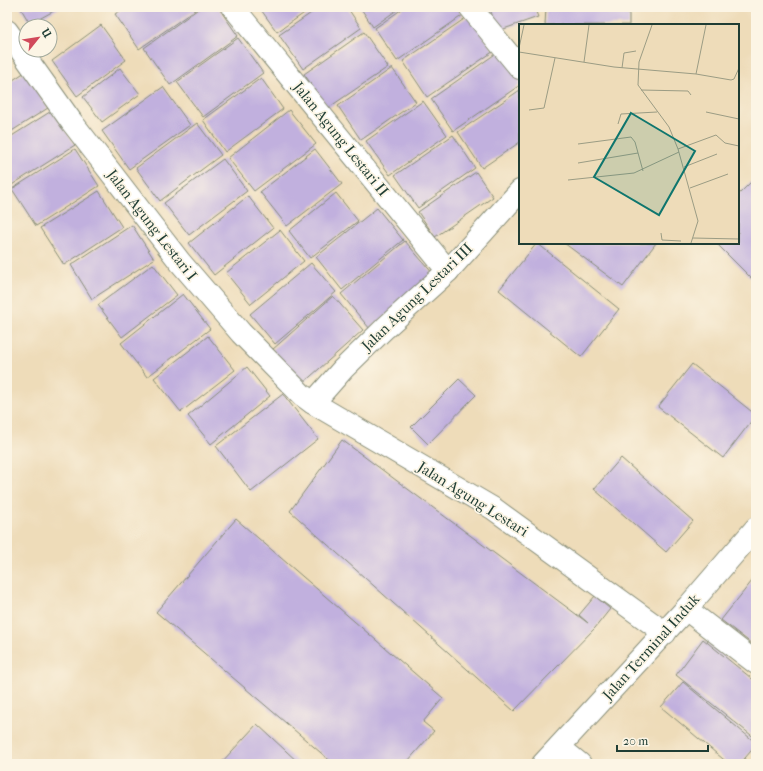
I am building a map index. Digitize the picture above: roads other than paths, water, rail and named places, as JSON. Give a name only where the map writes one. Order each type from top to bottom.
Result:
[{"type":"main road","name":"Jalan Agung Lestari II","points":[[233,7],[448,271]]},
{"type":"main road","points":[[470,7],[519,67]]},
{"type":"main road","name":"Jalan Agung Lestari I","points":[[7,31],[71,121],[180,262],[241,333],[302,395],[313,404]]},
{"type":"main road","name":"Jalan Agung Lestari III","points":[[313,404],[343,369],[385,328],[448,271],[519,192]]},
{"type":"main road","name":"Jalan Agung Lestari","points":[[313,404],[494,509],[665,633]]},
{"type":"main road","name":"Jalan Terminal Induk","points":[[543,764],[665,633],[756,528]]},
{"type":"main road","points":[[686,609],[756,663]]},
{"type":"main road","points":[[559,747],[580,764]]}]
